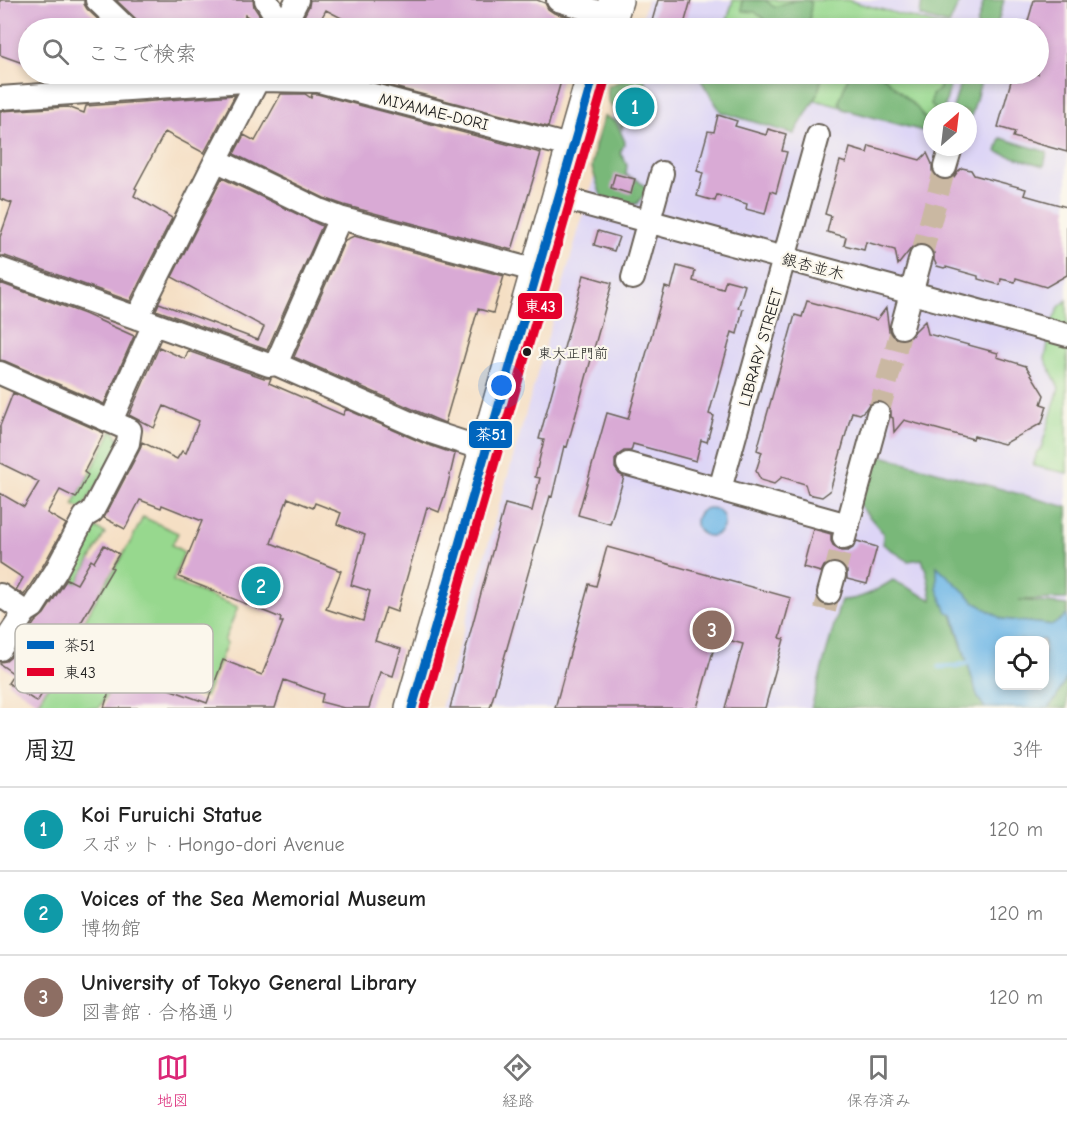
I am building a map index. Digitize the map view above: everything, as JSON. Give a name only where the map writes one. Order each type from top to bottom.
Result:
[{"type":"highway","points":[[412,708],[591,84]]},
{"type":"street","points":[[97,0],[116,18]]},
{"type":"street","points":[[266,0],[277,18]]},
{"type":"street","points":[[288,18],[297,0]]},
{"type":"street","points":[[558,0],[611,15]]},
{"type":"street","name":"MIYAMAE-DORI","points":[[0,98],[128,84]]},
{"type":"street","points":[[111,421],[145,321],[216,160],[255,84]]},
{"type":"street","name":"MIYAMAE-DORI","points":[[342,84],[573,147]]},
{"type":"street","name":"LIBRARY STREET","points":[[720,489],[818,136]]},
{"type":"street","points":[[216,160],[340,218],[537,272]]},
{"type":"street","points":[[633,278],[662,173]]},
{"type":"street","name":"銀杏並木","points":[[559,197],[1067,335]]},
{"type":"street","points":[[276,364],[340,218]]},
{"type":"street","points":[[902,327],[921,257]]},
{"type":"street","points":[[0,269],[269,365],[276,364],[428,431],[486,450]]},
{"type":"street","points":[[0,373],[130,430],[128,443],[92,512],[85,516],[56,571],[33,607],[25,612],[17,624]]},
{"type":"street","points":[[628,464],[720,489],[846,531],[878,414]]},
{"type":"street","points":[[0,595],[25,612]]},
{"type":"street","points":[[0,649],[15,627]]},
{"type":"shaded area","points":[[647,0],[1067,0],[1067,708],[441,708],[623,84],[1049,84],[1049,18],[642,18]]},
{"type":"green space","points":[[733,0],[847,0],[913,18],[728,18]]},
{"type":"green space","points":[[742,0],[765,0],[774,7],[796,0],[808,0],[811,3],[810,18],[762,18],[755,12],[742,11]]},
{"type":"green space","points":[[922,0],[960,0],[952,18],[920,16]]},
{"type":"green space","points":[[984,0],[1004,0],[999,18],[979,18]]},
{"type":"green space","points":[[646,84],[647,87],[630,99],[633,105],[628,111],[622,129],[608,101],[608,86]]},
{"type":"green space","points":[[703,84],[820,84],[817,96],[794,134],[721,112]]},
{"type":"green space","points":[[757,84],[948,84],[943,102],[923,102],[923,130]]},
{"type":"green space","points":[[845,84],[892,84],[923,116],[923,131],[843,109],[839,102]]},
{"type":"green space","points":[[940,84],[950,84],[946,102],[931,102],[932,95],[940,89]]},
{"type":"green space","points":[[960,84],[980,84],[975,102],[955,102]]},
{"type":"green space","points":[[604,116],[616,121],[625,142],[620,153],[627,164],[626,175],[646,187],[645,193],[637,204],[618,204],[601,196],[592,168],[595,146]]},
{"type":"green space","points":[[1001,138],[1047,152],[1044,166],[997,152]]},
{"type":"green space","points":[[1067,300],[1067,473],[1033,466],[1037,453],[1041,449],[1059,388],[1045,359],[1053,320],[1059,307]]},
{"type":"green space","points":[[113,429],[122,444],[82,509],[73,505]]},
{"type":"green space","points":[[871,453],[1067,507],[1067,599],[1019,600],[1067,605],[1067,615],[1053,625],[1002,619],[976,603],[937,567],[978,698],[985,708],[811,708],[841,600],[875,591],[893,580],[932,600],[922,559],[908,561],[883,544],[883,533],[857,502]]},
{"type":"green space","points":[[143,517],[178,533],[172,545],[184,552],[173,581],[238,607],[224,641],[227,643],[213,677],[213,624],[83,624]]},
{"type":"green space","points":[[90,525],[105,533],[77,584],[61,575]]},
{"type":"green space","points":[[1067,677],[1067,708],[1048,708],[1056,698]]},
{"type":"green space","points":[[44,693],[107,693],[99,708],[35,708]]},
{"type":"green space","points":[[191,693],[207,693],[205,697]]},
{"type":"water","points":[[710,508],[720,512],[724,522],[720,532],[710,536],[700,532],[696,522],[700,512]]},
{"type":"water","points":[[937,566],[976,603],[1002,619],[1053,625],[1067,615],[1067,677],[1048,708],[985,708],[978,698],[953,614],[947,612],[937,589]]},
{"type":"building","points":[[0,0],[84,0],[87,9],[96,18],[18,18],[18,61],[0,55]]},
{"type":"building","points":[[116,0],[253,0],[254,7],[261,18],[250,18],[245,15],[245,18],[135,18]]},
{"type":"building","points":[[310,0],[537,0],[545,3],[554,13],[572,18],[341,18],[326,10],[322,18],[303,18]]},
{"type":"building","points":[[658,0],[691,0],[686,18],[653,18]]},
{"type":"building","points":[[1034,0],[1067,0],[1067,152],[1013,137],[1015,132],[998,127],[1010,84],[1049,84],[1049,18],[1029,18]]},
{"type":"building","points":[[382,84],[560,84],[548,127]]},
{"type":"building","points":[[281,94],[305,94],[311,98],[312,94],[317,94],[541,153],[512,250],[344,205],[324,198],[234,154],[244,135],[255,141]]},
{"type":"building","points":[[235,95],[204,153],[165,132],[135,188],[137,189],[134,196],[172,218],[130,301],[0,256],[0,237],[12,203],[0,199],[0,111],[68,107],[84,113],[86,106]]},
{"type":"building","points":[[718,115],[737,121],[735,126],[766,135],[768,129],[786,134],[782,151],[787,152],[776,193],[771,191],[765,214],[746,209],[747,204],[717,195],[715,201],[697,196],[703,173],[697,171],[708,131],[714,132]]},
{"type":"building","points":[[869,146],[920,160],[924,156],[928,156],[932,171],[942,180],[954,177],[962,168],[971,170],[974,175],[1026,189],[1024,195],[1067,207],[1067,275],[1046,287],[1016,278],[1015,282],[1001,279],[1000,285],[978,279],[978,276],[937,266],[934,253],[924,244],[912,247],[898,265],[895,250],[866,242],[864,250],[844,245],[846,237],[827,232],[831,216],[825,214],[840,161],[846,163],[850,148],[867,153]]},
{"type":"building","points":[[615,174],[635,179],[631,194],[611,188]]},
{"type":"building","points":[[222,178],[322,226],[267,350],[156,310],[159,303],[258,340],[264,327],[172,277]]},
{"type":"building","points":[[598,231],[619,237],[614,251],[594,245]]},
{"type":"building","points":[[354,236],[504,276],[493,313],[478,309],[445,423],[294,357],[345,240]]},
{"type":"building","points":[[677,266],[695,271],[693,281],[723,289],[726,280],[745,285],[738,308],[743,309],[737,334],[732,332],[709,414],[714,416],[707,442],[701,440],[696,461],[633,444],[631,451],[624,451],[615,460],[615,468],[624,477],[610,524],[578,515],[607,413],[628,419],[665,287],[671,289]]},
{"type":"building","points":[[584,275],[612,283],[567,447],[564,446],[552,497],[550,496],[490,708],[450,708],[505,504],[532,511],[540,478],[535,477],[544,440],[539,439]]},
{"type":"building","points":[[0,283],[85,314],[134,336],[104,404],[0,360]]},
{"type":"building","points":[[807,301],[877,320],[886,308],[889,331],[898,340],[911,337],[925,321],[928,334],[998,353],[997,357],[1026,366],[1044,395],[1041,404],[1047,406],[1042,423],[1004,444],[974,436],[973,439],[904,420],[894,432],[893,418],[888,405],[882,401],[875,401],[860,414],[852,412],[830,491],[822,497],[808,494],[805,484],[782,477],[774,484],[761,480],[756,471],[762,452],[757,450],[795,315],[802,317]]},
{"type":"building","points":[[159,347],[185,359],[188,351],[264,378],[271,378],[269,383],[343,415],[346,409],[423,443],[455,454],[439,512],[427,507],[397,612],[386,608],[375,641],[401,649],[393,676],[380,672],[369,708],[344,708],[321,702],[323,694],[284,680],[275,708],[104,708],[108,693],[180,693],[207,703],[211,693],[213,693],[223,660],[262,675],[283,622],[280,622],[281,618],[179,577],[202,521],[162,505],[161,508],[140,500],[125,529],[104,518],[142,442],[177,459],[182,451],[186,453],[199,421],[164,406],[154,428],[129,415]],"holes":[[[288,498],[313,508],[315,503],[341,513],[337,524],[365,535],[351,585],[370,591],[363,621],[326,609],[341,571],[271,543]]]},
{"type":"building","points":[[13,393],[104,433],[84,472],[88,475],[76,498],[60,490],[47,513],[66,524],[24,595],[16,590],[23,578],[0,563],[0,493],[24,507],[39,482],[0,463],[0,426]]},
{"type":"building","points":[[813,529],[831,534],[834,547],[841,551],[853,548],[857,541],[877,547],[867,584],[847,579],[847,571],[838,562],[830,562],[821,572],[803,567]]},
{"type":"building","points":[[104,545],[119,554],[80,624],[34,624],[44,614],[67,579],[77,584],[91,560],[94,562]]},
{"type":"building","points":[[607,547],[791,598],[780,638],[784,639],[765,708],[725,708],[743,644],[717,637],[697,708],[555,708],[589,584],[596,586]]},
{"type":"building","points":[[15,651],[15,688],[8,683],[14,674],[0,664],[11,657]]},
{"type":"building","points":[[23,693],[42,693],[37,702]]},
{"type":"waterway","points":[[939,667],[967,663]]},
{"type":"tunnel","points":[[921,257],[945,167]]},
{"type":"tunnel","points":[[878,414],[902,327]]},
{"type":"tunnel","points":[[834,575],[844,538]]},
{"type":"tunnel","points":[[825,610],[829,593]]},
{"type":"transit line","name":"茶51","points":[[412,708],[591,84]]},
{"type":"transit line","name":"東43","points":[[424,708],[604,84]]},
{"type":"place","name":"Koi Furuichi Statue","points":[[635,107]]},
{"type":"place","name":"東大正門前","points":[[527,352]]},
{"type":"place","name":"Voices of the Sea Memorial Museum","points":[[261,586]]},
{"type":"place","name":"University of Tokyo General Library","points":[[712,630]]}]
